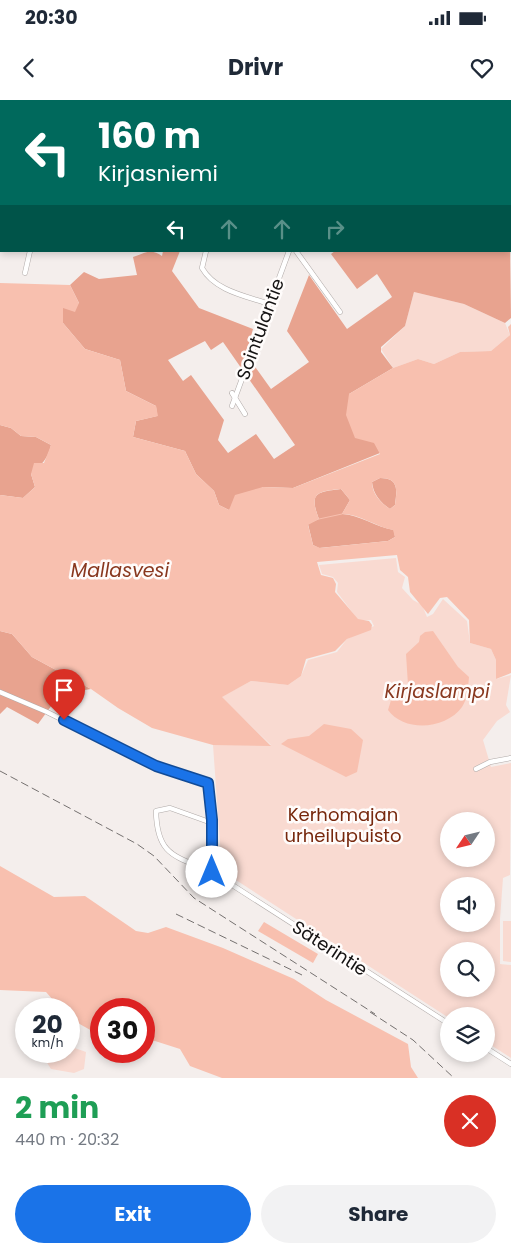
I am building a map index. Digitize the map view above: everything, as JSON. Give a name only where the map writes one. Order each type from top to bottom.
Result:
[{"type":"street","points":[[25,273],[30,252]]},
{"type":"street","points":[[206,252],[202,268],[209,278],[220,287],[269,304]]},
{"type":"street","name":"Sointulantie","points":[[232,406],[289,252]]},
{"type":"street","points":[[297,252],[340,312]]},
{"type":"street","points":[[232,392],[244,414]]},
{"type":"street","points":[[0,692],[47,712],[156,766],[208,783],[212,823],[212,872]]},
{"type":"street","points":[[476,769],[490,762],[511,758]]},
{"type":"street","name":"Säterintie","points":[[212,823],[170,808],[156,811],[156,830],[161,843],[173,855],[212,872],[440,1018]]},
{"type":"street","points":[[495,1054],[511,1064]]},
{"type":"green space","points":[[414,292],[464,304],[505,323],[510,335],[491,351],[460,352],[434,364],[418,359],[393,368],[381,349],[405,326]]},
{"type":"green space","name":"Kerhomajan urheilupuisto","points":[[396,558],[398,572],[405,577],[402,588],[413,600],[422,605],[427,617],[433,614],[443,599],[467,621],[470,643],[491,649],[496,660],[496,679],[511,675],[506,705],[510,712],[497,721],[483,740],[491,767],[511,763],[510,875],[503,878],[500,919],[500,964],[511,965],[511,1058],[495,1048],[495,1007],[440,1007],[440,1012],[222,871],[213,745],[271,745],[221,697],[251,681],[288,685],[301,676],[308,660],[337,652],[347,639],[374,626],[371,620],[358,620],[337,592],[338,583],[333,577],[322,574],[319,565]]},
{"type":"green space","points":[[503,921],[511,921],[511,962],[503,961]]},
{"type":"green space","points":[[80,1050],[86,1052],[84,1069],[74,1073],[51,1069],[47,1063],[80,1063]]},
{"type":"shaded area","points":[[148,252],[155,252],[162,256],[163,252],[180,252],[172,271],[199,308],[253,329],[246,354],[271,389],[309,362],[287,331],[309,275],[347,329],[392,297],[377,274],[357,289],[331,254],[334,252],[510,252],[511,318],[505,323],[464,304],[414,292],[405,326],[381,347],[381,352],[393,368],[349,394],[380,453],[293,488],[263,487],[229,510],[219,505],[214,491],[196,474],[185,451],[133,437],[136,421],[157,416],[156,406],[126,391],[120,360],[85,349],[63,323],[63,307],[79,303],[70,285],[84,272],[99,279],[137,275],[133,257]],"holes":[[[205,341],[211,350],[223,342],[295,445],[274,459],[256,434],[228,453],[218,440],[224,420],[191,375],[183,381],[168,360]]]},
{"type":"shaded area","points":[[0,425],[11,428],[21,436],[36,437],[51,445],[46,458],[31,474],[35,487],[23,498],[0,495]]},
{"type":"shaded area","points":[[380,478],[391,480],[395,486],[395,505],[390,509],[381,501],[374,490],[372,482]]},
{"type":"shaded area","points":[[341,489],[350,500],[342,514],[394,530],[395,537],[388,541],[319,548],[313,545],[308,524],[319,519],[315,504],[317,495],[326,491]]},
{"type":"shaded area","points":[[0,631],[12,634],[32,657],[91,689],[60,694],[38,724],[7,707],[0,714]]},
{"type":"water","name":"Mallasvesi","points":[[0,283],[70,285],[79,303],[75,312],[63,308],[63,323],[85,349],[120,360],[126,391],[156,406],[158,416],[136,421],[133,437],[185,451],[196,474],[214,491],[219,505],[229,510],[235,495],[263,487],[293,488],[380,454],[374,443],[355,438],[346,415],[349,394],[393,368],[418,359],[434,364],[460,352],[491,351],[510,335],[508,327],[511,324],[511,673],[496,679],[496,660],[491,649],[470,643],[469,620],[447,597],[440,598],[428,614],[410,592],[408,577],[400,570],[397,555],[317,562],[321,575],[333,578],[336,584],[335,592],[358,619],[369,621],[372,625],[371,630],[347,639],[335,651],[306,659],[301,676],[288,685],[251,681],[222,697],[271,746],[213,745],[152,728],[91,689],[32,657],[12,634],[0,631],[0,495],[23,498],[35,487],[31,474],[34,463],[44,463],[51,445],[36,437],[21,436],[11,428],[0,425]],"holes":[[[380,478],[391,480],[395,486],[395,505],[390,509],[380,501],[372,486],[372,482]],[[341,489],[350,500],[342,514],[355,516],[393,530],[395,537],[388,541],[320,548],[313,545],[308,525],[319,519],[315,499],[320,493]]]},
{"type":"water","name":"Kirjaslampi","points":[[433,631],[458,667],[469,677],[467,692],[462,707],[446,720],[436,724],[415,725],[395,717],[388,710],[392,697],[408,685],[406,654],[419,642],[420,636],[425,632]]},
{"type":"water","points":[[324,724],[351,729],[363,740],[357,772],[346,777],[281,744],[288,739],[309,736]]},
{"type":"water","points":[[0,866],[54,897],[85,896],[136,931],[148,933],[166,927],[223,948],[294,979],[326,1000],[408,1044],[411,1067],[418,1078],[222,1078],[190,1066],[180,1049],[155,1041],[155,998],[90,998],[90,1030],[80,1024],[80,998],[51,998],[46,992],[0,990]]},
{"type":"water","points":[[264,922],[318,954],[313,963],[258,931]]},
{"type":"waterway","points":[[319,519],[342,514]]},
{"type":"railway","points":[[0,771],[137,844],[154,856],[194,898],[375,1014]]},
{"type":"railway","points":[[176,914],[302,975]]},
{"type":"railway","points":[[370,1012],[413,1040],[454,1078]]},
{"type":"route","points":[[64,720],[156,766],[208,783],[212,820],[212,872]]}]
